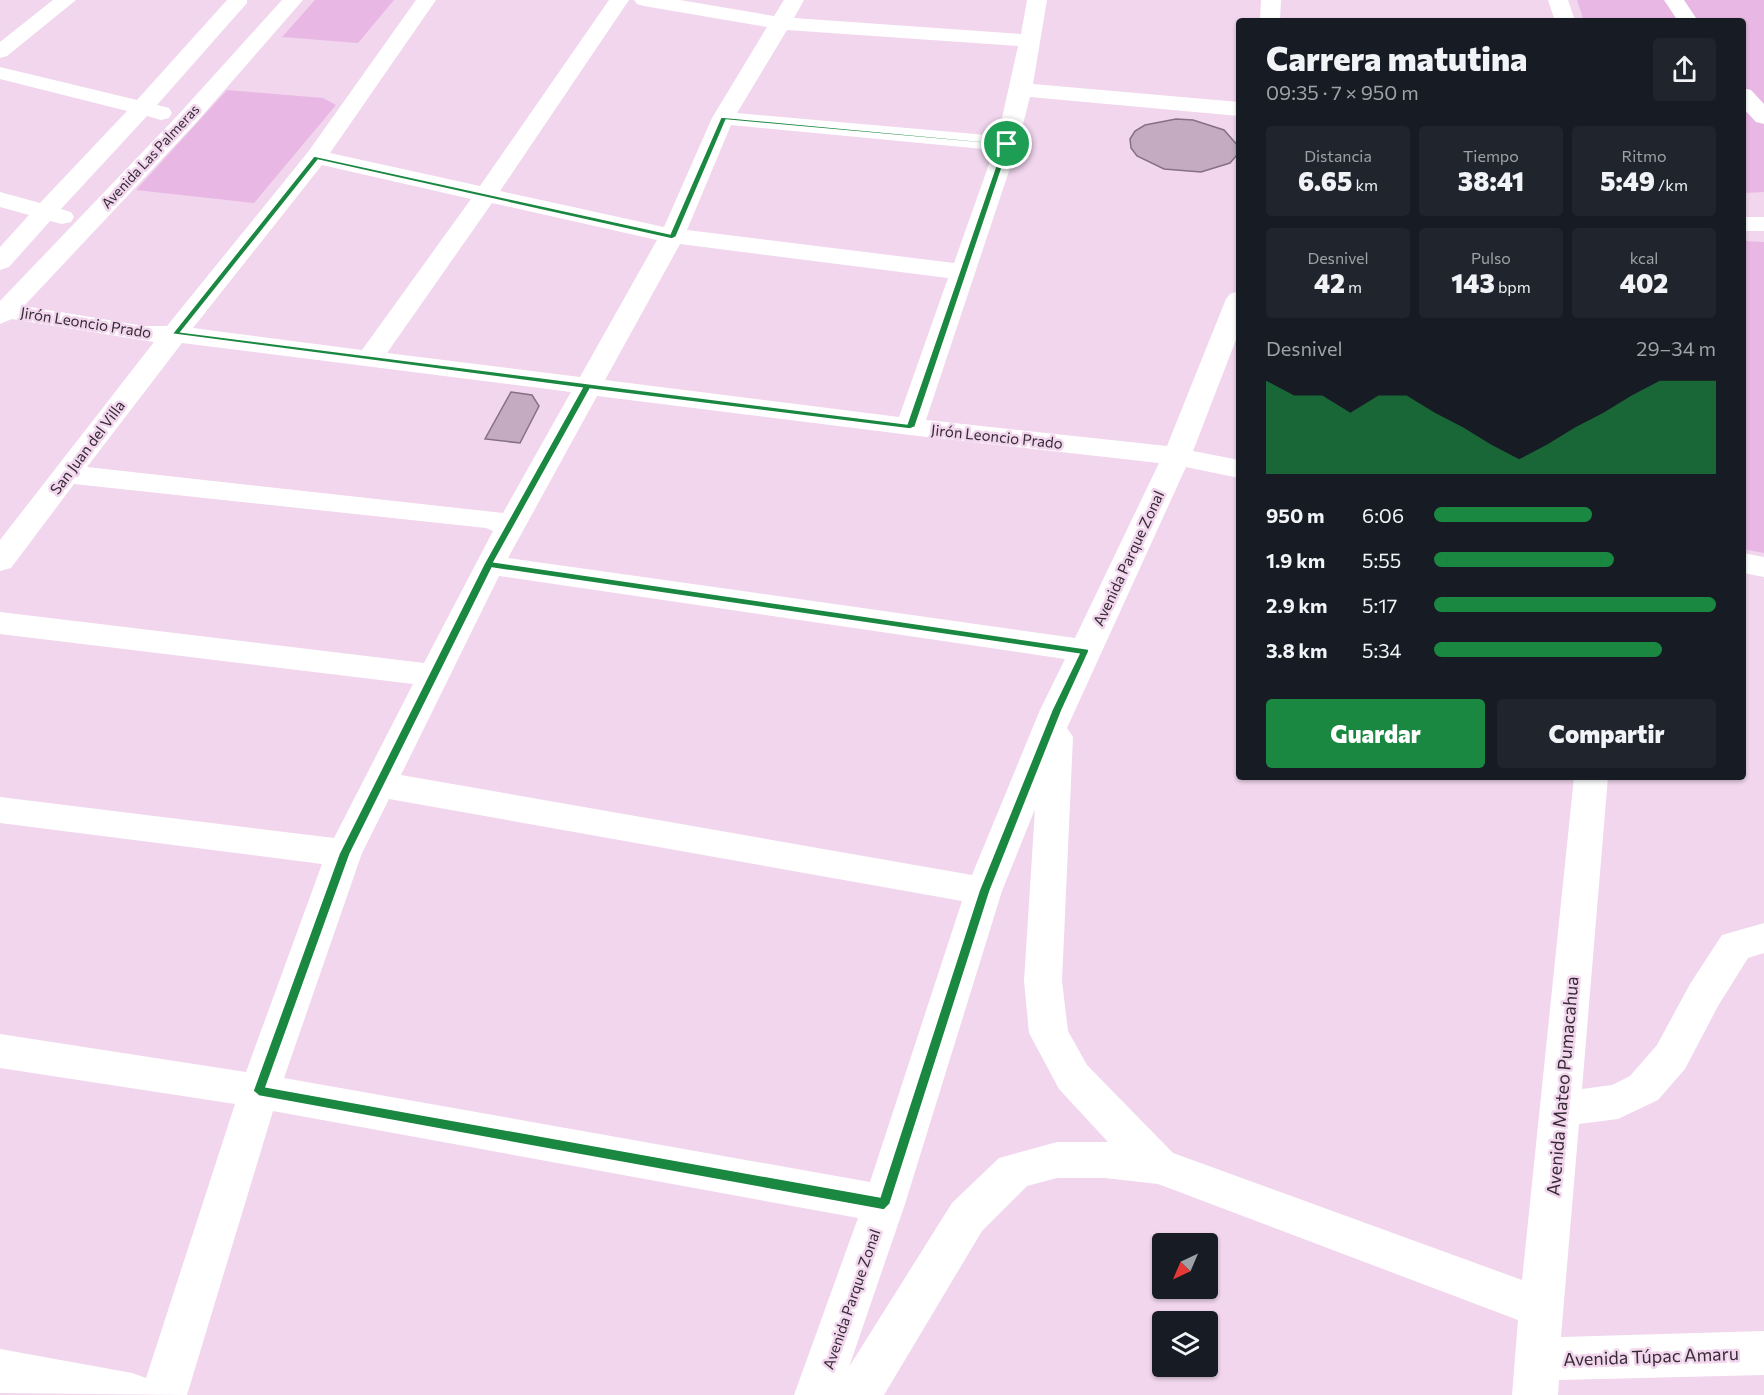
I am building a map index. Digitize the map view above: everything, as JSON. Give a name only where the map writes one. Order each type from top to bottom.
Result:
[{"type":"street","points":[[0,52],[66,0]]},
{"type":"street","points":[[0,262],[44,212],[177,74],[237,3],[237,0]]},
{"type":"street","name":"Avenida Las Palmeras","points":[[3,313],[186,120],[292,0]]},
{"type":"street","name":"San Juan del Villa","points":[[0,561],[316,158],[426,0]]},
{"type":"street","points":[[368,360],[485,196],[619,0]]},
{"type":"street","points":[[644,0],[781,23],[1030,41]]},
{"type":"street","points":[[164,1395],[259,1091],[344,854],[431,675],[508,527],[672,237],[723,118],[794,0]]},
{"type":"street","points":[[910,427],[1007,144],[1021,90],[1037,0]]},
{"type":"street","points":[[1270,18],[1271,0]]},
{"type":"street","points":[[1558,0],[1564,18]]},
{"type":"street","points":[[1674,0],[1686,18]]},
{"type":"street","points":[[0,73],[186,120]]},
{"type":"street","points":[[1021,90],[1236,109]]},
{"type":"street","points":[[1746,98],[1764,117]]},
{"type":"street","points":[[723,118],[1007,144]]},
{"type":"street","points":[[316,158],[672,237],[963,272]]},
{"type":"street","points":[[0,199],[86,223]]},
{"type":"street","points":[[1746,225],[1764,224]]},
{"type":"street","name":"Avenida Parque Zonal","points":[[817,1395],[884,1204],[984,891],[1057,710],[1177,456],[1236,307]]},
{"type":"street","name":"Jirón Leoncio Prado","points":[[3,313],[144,333],[176,334],[910,427],[1177,456],[1236,467]]},
{"type":"street","points":[[66,474],[492,519],[508,527]]},
{"type":"street","points":[[489,564],[1085,651]]},
{"type":"street","points":[[1746,564],[1764,567]]},
{"type":"street","points":[[0,623],[431,675]]},
{"type":"street","points":[[1057,710],[1043,981],[1049,1033],[1073,1077],[1158,1166]]},
{"type":"street","name":"Avenida Mateo Pumacahua","points":[[1536,1377],[1591,780]]},
{"type":"street","points":[[379,784],[984,891]]},
{"type":"street","points":[[0,810],[344,854]]},
{"type":"street","points":[[1560,1109],[1618,1102],[1644,1088],[1671,1057],[1704,995],[1735,946],[1764,938]]},
{"type":"street","points":[[0,1051],[259,1091],[884,1204]]},
{"type":"street","points":[[858,1395],[967,1217],[1014,1171],[1057,1160],[1105,1160],[1158,1166],[1541,1308]]},
{"type":"street","name":"Avenida Túpac Amaru","points":[[1536,1377],[1764,1353]]},
{"type":"street","points":[[0,1371],[132,1395]]},
{"type":"shaded area","points":[[315,0],[394,0],[358,43],[282,37]]},
{"type":"shaded area","points":[[1577,0],[1764,0],[1764,192],[1746,193],[1746,18],[1583,18]]},
{"type":"shaded area","points":[[227,90],[323,98],[336,105],[254,203],[136,190]]},
{"type":"shaded area","points":[[1746,241],[1764,242],[1764,553],[1746,550]]},
{"type":"building","points":[[1176,119],[1193,120],[1224,130],[1236,144],[1236,156],[1230,163],[1201,172],[1164,169],[1137,156],[1131,148],[1130,139],[1135,131],[1145,125]]},
{"type":"building","points":[[511,392],[532,395],[539,406],[520,443],[485,439]]},
{"type":"route","points":[[1007,144],[723,118],[672,237],[316,158],[176,334],[587,386],[508,527],[431,675],[344,854],[259,1091],[884,1204],[984,891],[1057,710],[1085,651],[489,564],[587,386],[910,427],[1007,144]]}]
